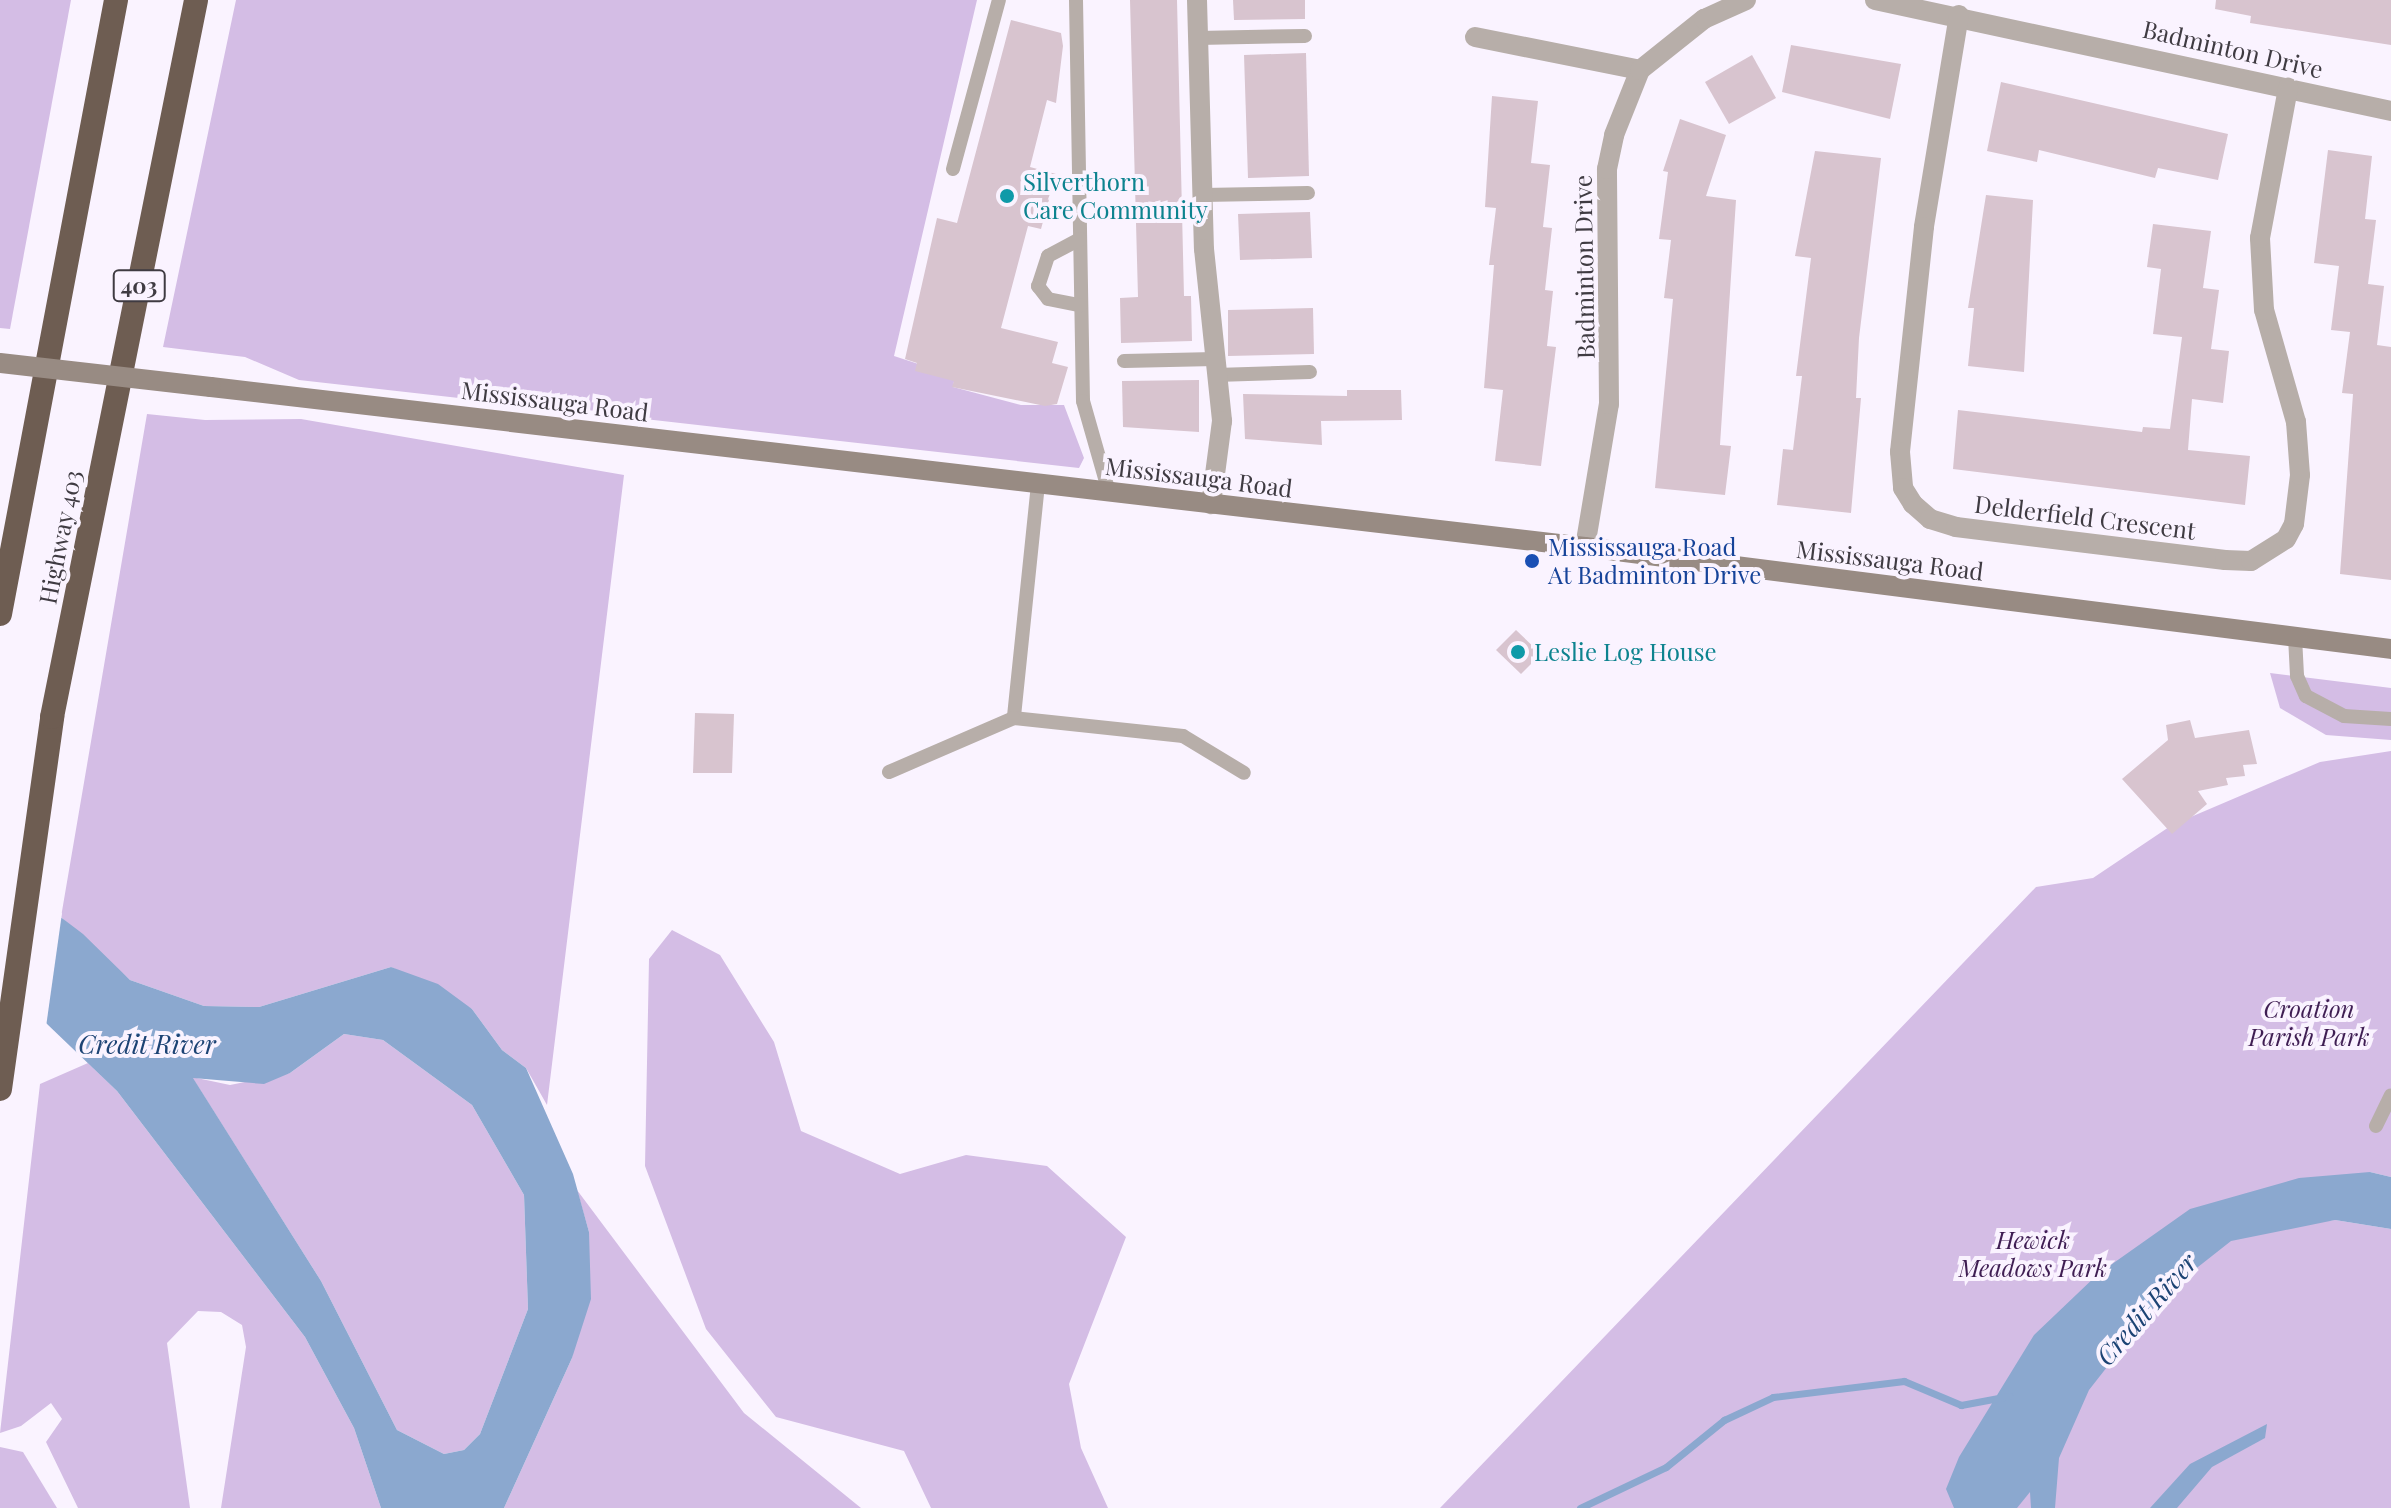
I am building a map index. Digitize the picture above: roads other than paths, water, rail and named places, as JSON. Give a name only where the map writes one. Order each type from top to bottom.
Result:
[{"type":"highway","name":"Highway 403","points":[[0,614],[116,0]]},
{"type":"highway","name":"Highway 403","points":[[0,1089],[52,717],[196,0]]},
{"type":"main road","name":"Mississauga Road","points":[[0,363],[1585,547],[2391,649]]},
{"type":"street","points":[[1197,0],[1203,195],[1221,441],[1211,504]]},
{"type":"street","points":[[1475,37],[1640,70],[1704,19],[1746,0]]},
{"type":"street","name":"Badminton Drive","points":[[1875,0],[1959,15],[2391,111]]},
{"type":"street","name":"Delderfield Crescent","points":[[1959,15],[1924,227],[1900,452],[1903,488],[1913,504],[1930,519],[1956,527],[2251,561],[2286,539],[2294,524],[2300,475],[2296,422],[2264,310],[2260,238],[2288,88]]},
{"type":"street","name":"Badminton Drive","points":[[1585,547],[1613,351],[1607,169],[1640,70]]},
{"type":"lane","points":[[953,169],[999,0]]},
{"type":"lane","points":[[1076,0],[1083,401],[1109,492]]},
{"type":"lane","points":[[1198,38],[1305,36]]},
{"type":"lane","points":[[1203,195],[1308,193]]},
{"type":"lane","points":[[1080,239],[1048,256],[1038,286],[1048,299],[1080,305]]},
{"type":"lane","points":[[1124,361],[1310,372]]},
{"type":"lane","points":[[1014,718],[1038,484]]},
{"type":"lane","points":[[2295,637],[2297,676],[2306,696],[2344,716],[2391,719]]},
{"type":"lane","points":[[889,772],[1014,718],[1183,736],[1244,773]]},
{"type":"lane","points":[[2376,1126],[2391,1095]]},
{"type":"water","name":"Credit River","points":[[0,871],[83,934],[130,980],[204,1006],[259,1007],[391,967],[438,984],[472,1009],[502,1050],[526,1068],[573,1174],[589,1232],[591,1299],[572,1358],[504,1508],[381,1508],[354,1428],[305,1337],[117,1091],[0,979]],"holes":[[[344,1034],[383,1040],[472,1105],[524,1195],[528,1309],[480,1434],[464,1450],[444,1454],[397,1430],[321,1281],[193,1078],[264,1084],[290,1073]]]},
{"type":"water","name":"Credit River","points":[[2370,1172],[2391,1177],[2391,1229],[2335,1220],[2231,1241],[2165,1293],[2089,1390],[2059,1458],[2055,1508],[2031,1508],[2030,1492],[2017,1508],[1954,1508],[1946,1489],[1959,1457],[2034,1335],[2098,1274],[2190,1209],[2299,1178]]},
{"type":"water","points":[[2267,1424],[2265,1438],[2212,1467],[2177,1508],[2150,1508],[2190,1464]]},
{"type":"waterway","points":[[1580,1508],[1666,1467],[1724,1420],[1773,1397],[1904,1381],[1961,1405],[2009,1396]]},
{"type":"place","name":"Silverthorn Care Community","points":[[1007,196]]},
{"type":"place","name":"Mississauga Road At Badminton Drive","points":[[1532,561]]},
{"type":"place","name":"Leslie Log House","points":[[1518,652]]},
{"type":"park label","name":"Croation Parish Park","points":[[2309,1023]]},
{"type":"park label","name":"Hewick Meadows Park","points":[[2033,1254]]}]
